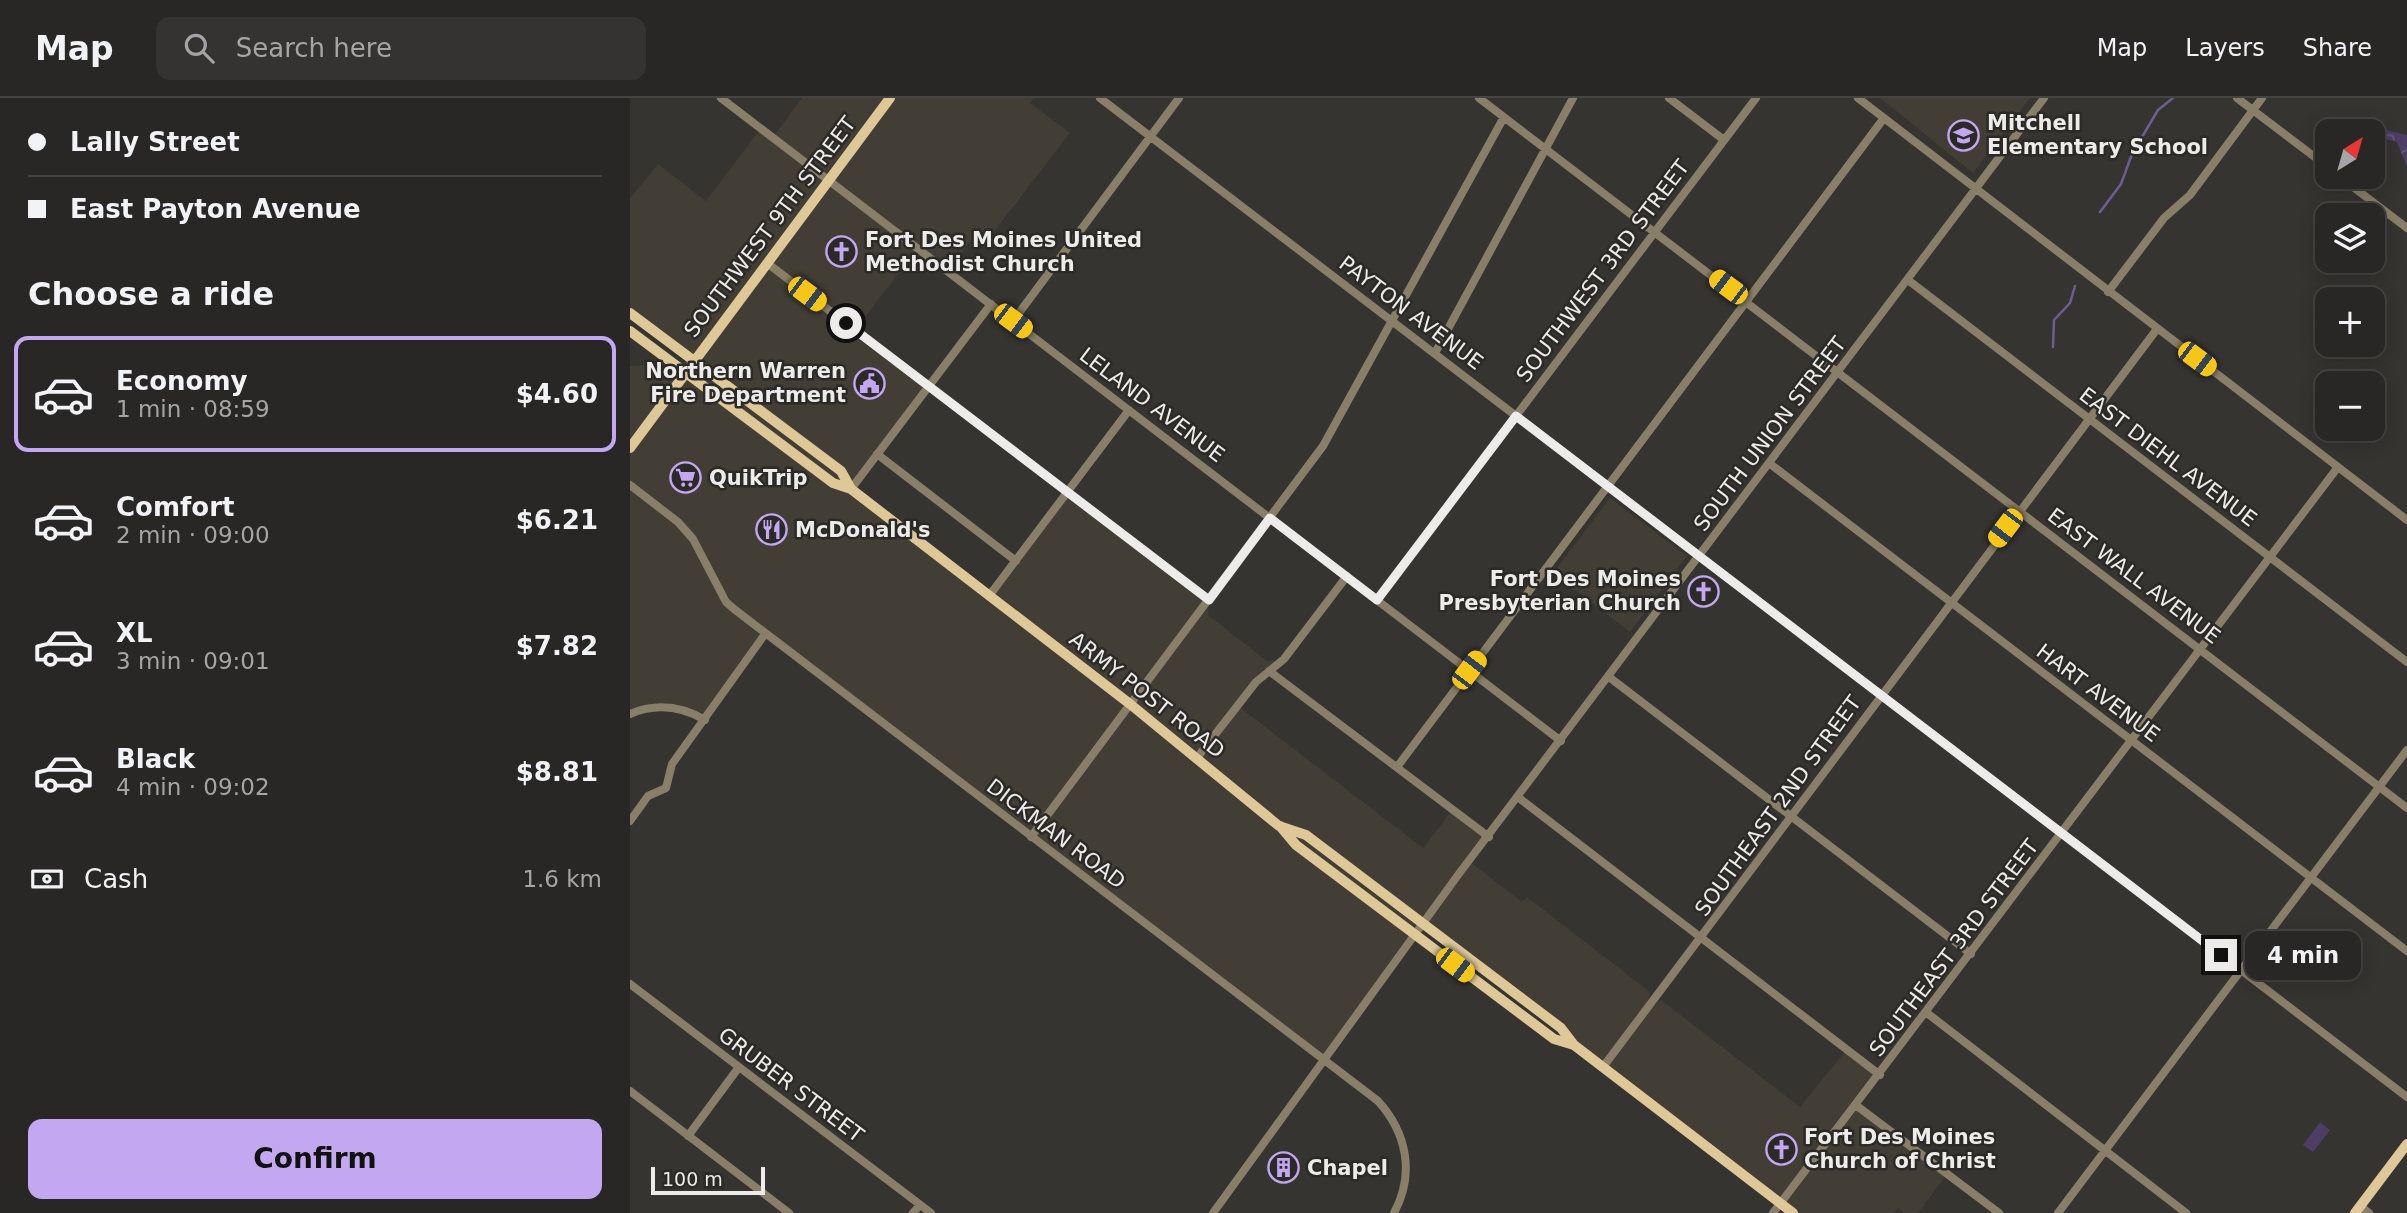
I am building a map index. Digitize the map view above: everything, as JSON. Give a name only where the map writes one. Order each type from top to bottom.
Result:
[{"type":"main road","name":"SOUTHWEST 9TH STREET","points":[[630,448],[890,98]]},
{"type":"main road","name":"ARMY POST ROAD","points":[[630,313],[841,471],[851,489]]},
{"type":"main road","name":"ARMY POST ROAD","points":[[630,331],[833,483],[851,489],[1130,704],[1279,825],[1306,835],[1561,1028],[1574,1045]]},
{"type":"main road","points":[[1279,825],[1296,845],[1416,936],[1554,1039],[1574,1045],[1793,1213]]},
{"type":"main road","points":[[2362,1211],[2407,1144]]},
{"type":"street","name":"LELAND AVENUE","points":[[721,98],[1561,741]]},
{"type":"street","name":"PAYTON AVENUE","points":[[1100,98],[2407,1097]]},
{"type":"street","points":[[1013,321],[1179,98]]},
{"type":"street","name":"EAST WALL AVENUE","points":[[1479,98],[2407,808]]},
{"type":"street","points":[[1435,354],[1573,98]]},
{"type":"street","points":[[1669,98],[1724,140]]},
{"type":"street","name":"SOUTHWEST 3RD STREET","points":[[1377,600],[1756,98]]},
{"type":"street","points":[[1858,98],[2407,520]]},
{"type":"street","name":"SOUTH UNION STREET","points":[[1213,1213],[1518,798],[2045,98]]},
{"type":"street","points":[[2236,98],[2315,157]]},
{"type":"street","points":[[2108,292],[2164,218],[2190,195],[2262,98]]},
{"type":"street","points":[[1031,837],[1323,446],[1504,117]]},
{"type":"street","points":[[1396,767],[1884,118]]},
{"type":"street","points":[[2356,189],[2407,228]]},
{"type":"street","points":[[767,263],[1209,600]]},
{"type":"street","name":"EAST DIEHL AVENUE","points":[[1908,280],[2407,662]]},
{"type":"street","points":[[851,489],[991,303]]},
{"type":"street","name":"SOUTHEAST 2ND STREET","points":[[1603,1068],[2157,329]]},
{"type":"street","points":[[989,596],[1129,410]]},
{"type":"street","points":[[877,454],[1016,561]]},
{"type":"street","name":"HART AVENUE","points":[[1769,464],[2407,951]]},
{"type":"street","name":"SOUTHEAST 3RD STREET","points":[[1773,1213],[1857,1106],[2337,467]]},
{"type":"street","name":"DICKMAN ROAD","points":[[630,485],[678,522],[693,539],[726,602],[1378,1101],[1399,1132],[1406,1173],[1394,1213]]},
{"type":"street","points":[[1196,759],[1256,682],[1284,659],[1347,576]]},
{"type":"street","points":[[630,821],[648,796],[666,788],[672,764],[765,634]]},
{"type":"street","points":[[1269,671],[1489,837]]},
{"type":"street","points":[[1609,677],[1971,954]]},
{"type":"street","points":[[630,714],[664,707],[680,709],[705,720]]},
{"type":"street","points":[[2058,1213],[2407,750]]},
{"type":"street","points":[[1518,798],[1880,1075]]},
{"type":"street","name":"GRUBER STREET","points":[[630,984],[931,1213]]},
{"type":"street","points":[[1927,1013],[2186,1213]]},
{"type":"street","points":[[688,1136],[739,1067]]},
{"type":"street","points":[[630,1091],[789,1213]]},
{"type":"street","points":[[1857,1106],[1999,1213]]},
{"type":"street","points":[[913,1213],[920,1205]]},
{"type":"shaded area","points":[[802,98],[1034,98],[1030,103],[1070,133],[986,242],[975,234],[949,272],[921,250],[915,252],[858,326],[858,332],[928,386],[851,489],[989,596],[1067,492],[1209,600],[1208,615],[1267,661],[1284,659],[1256,682],[1238,706],[1423,848],[1453,809],[1489,837],[1470,862],[1522,902],[1527,897],[1650,992],[1647,1010],[1661,1000],[1800,1107],[1847,1049],[1880,1075],[1857,1106],[1947,1174],[1918,1213],[1904,1213],[1898,1208],[1894,1213],[1793,1213],[1424,925],[1326,1062],[766,634],[705,720],[680,709],[630,714],[630,366],[692,362],[630,316],[630,198],[658,164],[706,201],[761,128],[773,137]]},
{"type":"shaded area","name":"Mitchell Elementary School","points":[[1880,98],[2030,98],[1973,173]]},
{"type":"shaded area","points":[[1610,498],[1687,556],[1630,632],[1553,573]]},
{"type":"green space","points":[[2385,130],[2407,135],[2407,167],[2397,142],[2385,139]]},
{"type":"green space","points":[[2320,1122],[2330,1130],[2313,1152],[2303,1145]]},
{"type":"waterway","points":[[2100,212],[2121,184],[2132,154],[2158,110],[2173,98]]},
{"type":"waterway","points":[[2053,347],[2054,320],[2070,303],[2075,286]]},
{"type":"place","name":"Mitchell Elementary School","points":[[1964,135]]},
{"type":"place","name":"Fort Des Moines United Methodist Church","points":[[842,252]]},
{"type":"place","name":"Northern Warren Fire Department","points":[[869,383]]},
{"type":"place","name":"QuikTrip","points":[[686,478]]},
{"type":"place","name":"McDonald's","points":[[772,530]]},
{"type":"place","name":"Fort Des Moines Presbyterian Church","points":[[1704,591]]},
{"type":"place","name":"Fort Des Moines Church of Christ","points":[[1781,1149]]},
{"type":"place","name":"Chapel","points":[[1284,1168]]},
{"type":"route","points":[[846,323],[1209,600],[1270,518],[1377,600],[1516,416],[2221,955]]}]
